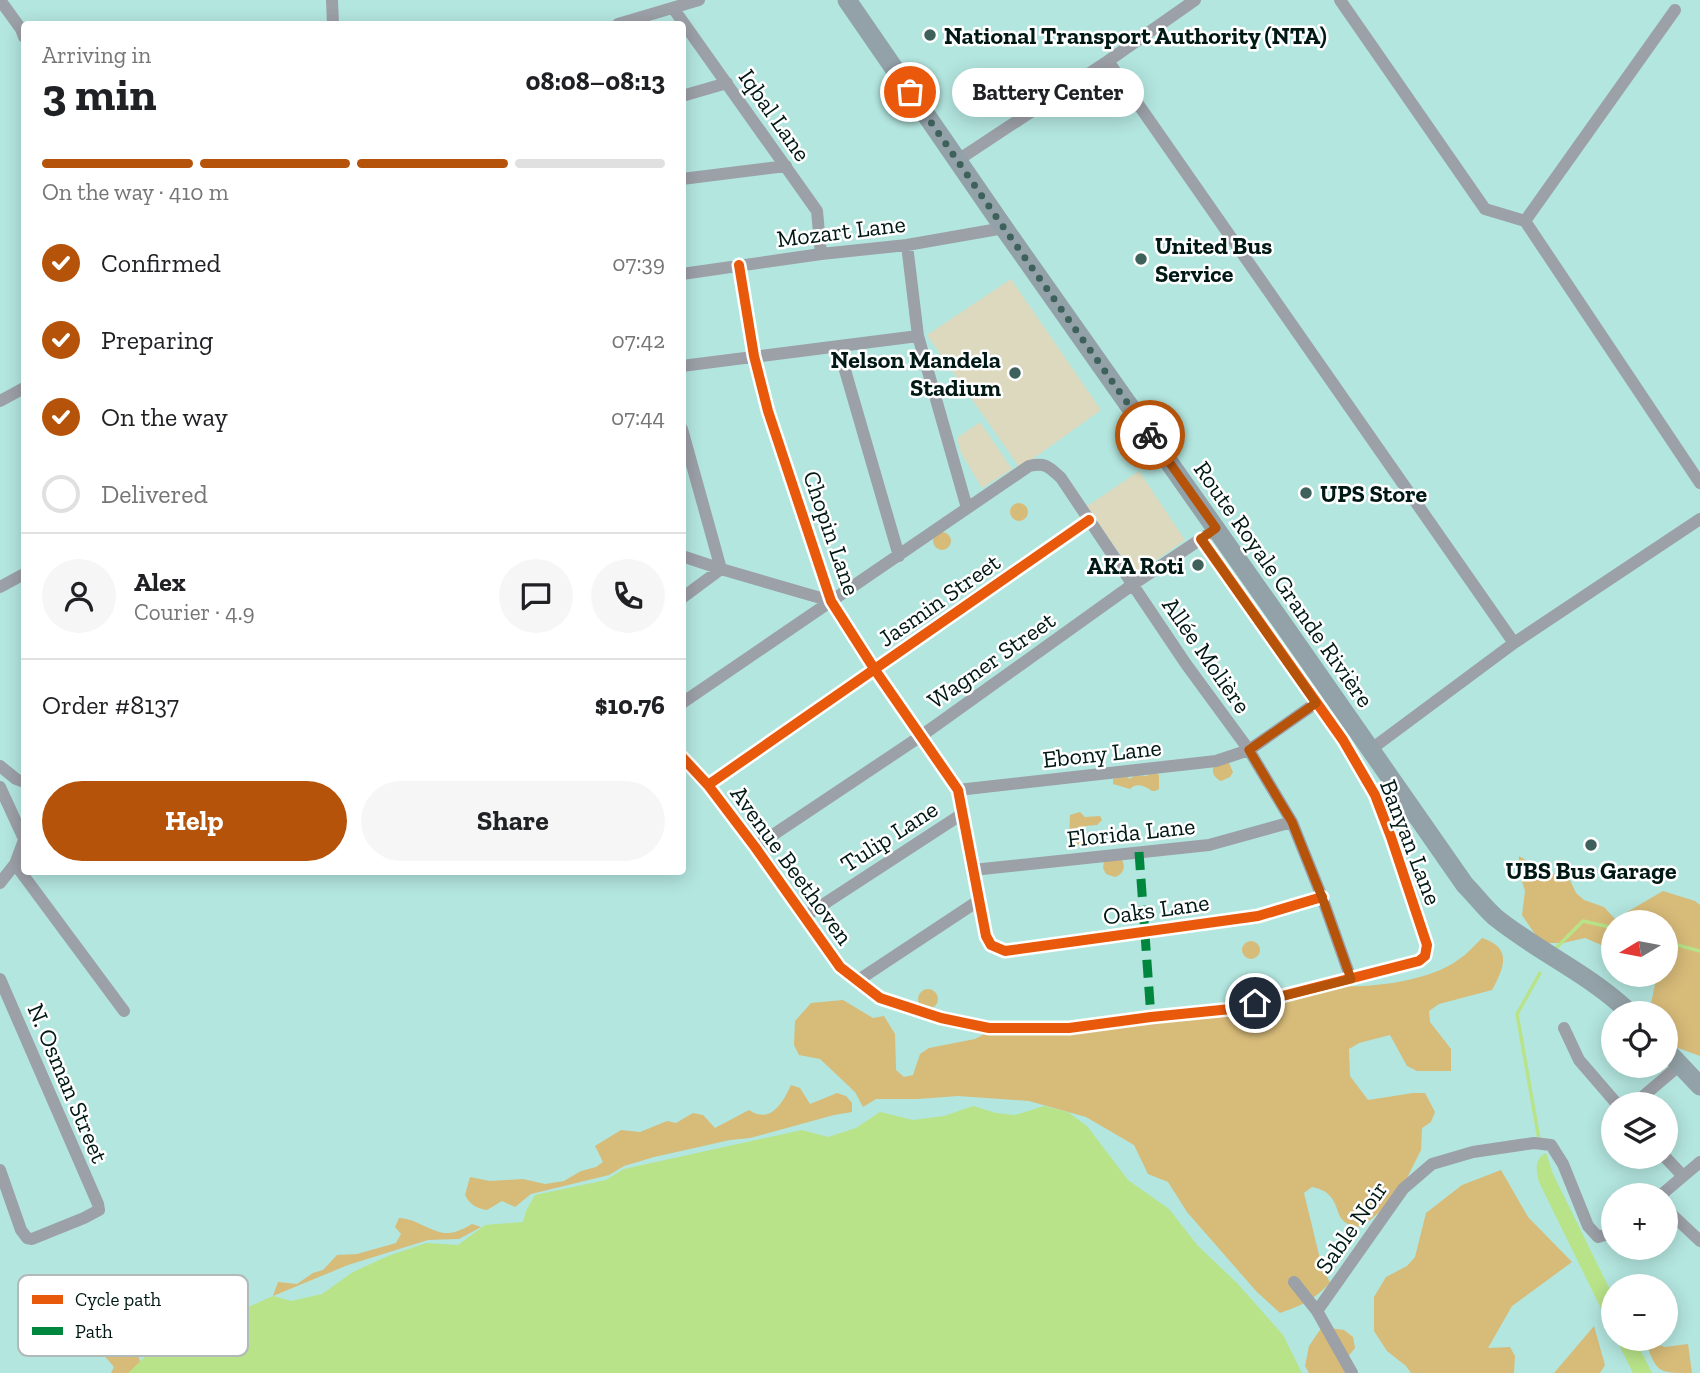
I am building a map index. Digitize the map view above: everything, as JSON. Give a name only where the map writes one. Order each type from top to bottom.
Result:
[{"type":"main road","name":"Route Royale Grande Rivière","points":[[847,0],[1209,534],[1370,750],[1465,885],[1494,915],[1520,935],[1617,1001]]},
{"type":"main road","points":[[1678,1061],[1700,1086]]},
{"type":"street","points":[[0,0],[21,29]]},
{"type":"street","points":[[332,0],[332,21]]},
{"type":"street","points":[[628,21],[699,0]]},
{"type":"street","points":[[958,160],[1195,0]]},
{"type":"street","points":[[1340,0],[1485,209],[1525,221],[1700,483]]},
{"type":"street","name":"Iqbal Lane","points":[[673,8],[682,21]]},
{"type":"street","points":[[1525,221],[1675,10]]},
{"type":"street","name":"Iqbal Lane","points":[[686,26],[817,211],[821,254]]},
{"type":"street","points":[[1108,61],[1514,643]]},
{"type":"street","points":[[686,95],[727,83]]},
{"type":"street","points":[[686,178],[786,166]]},
{"type":"street","name":"Mozart Lane","points":[[686,273],[907,245],[1004,228]]},
{"type":"street","points":[[686,700],[967,508],[918,336],[907,245]]},
{"type":"street","name":"Chopin Lane","points":[[739,265],[754,356],[768,411],[831,601],[958,790],[986,936],[994,946]]},
{"type":"street","points":[[686,365],[918,336]]},
{"type":"street","points":[[838,346],[899,556]]},
{"type":"street","points":[[0,401],[21,389]]},
{"type":"street","points":[[686,443],[721,569]]},
{"type":"street","name":"Allée Molière","points":[[967,508],[1029,466],[1038,464],[1049,467],[1060,478],[1186,664],[1249,750],[1292,822],[1351,979]]},
{"type":"street","points":[[1370,750],[1514,643],[1700,519]]},
{"type":"street","name":"Jasmin Street","points":[[708,785],[1089,520]]},
{"type":"street","name":"Wagner Street","points":[[755,847],[921,736],[1132,585],[1209,534]]},
{"type":"street","name":"Banyan Lane","points":[[1209,534],[1316,703],[1343,740],[1375,795],[1427,945],[1425,956]]},
{"type":"street","points":[[686,557],[831,601]]},
{"type":"street","points":[[686,595],[721,569]]},
{"type":"street","points":[[0,587],[21,576]]},
{"type":"street","name":"Ebony Lane","points":[[958,790],[1216,761],[1249,750],[1316,703]]},
{"type":"street","name":"Avenue Beethoven","points":[[686,761],[708,785],[755,847],[839,967],[880,998],[941,1018],[989,1028],[1069,1028],[1231,1009],[1419,961],[1425,956]]},
{"type":"street","points":[[0,766],[21,781]]},
{"type":"street","points":[[0,787],[21,833]]},
{"type":"street","name":"Tulip Lane","points":[[804,917],[962,814]]},
{"type":"street","name":"Florida Lane","points":[[973,870],[1209,845],[1292,822]]},
{"type":"street","points":[[0,883],[15,864],[21,848]]},
{"type":"street","points":[[15,864],[21,872]]},
{"type":"street","points":[[23,875],[124,1011]]},
{"type":"street","name":"Oaks Lane","points":[[994,946],[1005,951],[1258,916],[1322,897]]},
{"type":"street","points":[[857,981],[978,901]]},
{"type":"street","name":"N. Osman Street","points":[[0,979],[99,1210],[27,1238],[21,1230],[0,1170]]},
{"type":"street","points":[[1564,1028],[1579,1060],[1607,1092]]},
{"type":"street","points":[[1648,1092],[1681,1064]]},
{"type":"street","name":"Sable Noir","points":[[1317,1311],[1403,1189],[1432,1164],[1473,1152],[1534,1143],[1551,1145],[1563,1164],[1588,1226],[1598,1237],[1601,1236]]},
{"type":"street","points":[[1675,1183],[1700,1161]]},
{"type":"street","points":[[1676,1169],[1683,1176]]},
{"type":"street","points":[[1678,1220],[1700,1241]]},
{"type":"street","points":[[1294,1282],[1317,1311],[1352,1373]]},
{"type":"shaded area","name":"Nelson Mandela Stadium","points":[[1011,279],[1101,410],[1020,468],[927,335]]},
{"type":"shaded area","points":[[980,422],[1012,469],[982,488],[961,453],[957,438]]},
{"type":"shaded area","points":[[1139,471],[1185,540],[1135,575],[1086,507]]},
{"type":"shaded area","points":[[1015,503],[1023,503],[1028,512],[1026,519],[1015,521],[1010,516],[1010,508]]},
{"type":"shaded area","points":[[942,532],[948,535],[951,541],[948,547],[942,550],[936,547],[933,541],[936,535]]},
{"type":"shaded area","points":[[1229,763],[1233,772],[1230,777],[1219,780],[1213,772],[1214,765]]},
{"type":"shaded area","points":[[1154,772],[1159,775],[1159,789],[1155,791],[1141,786],[1130,789],[1113,784],[1113,779],[1126,776],[1130,779],[1135,775],[1146,776]]},
{"type":"shaded area","points":[[1080,812],[1085,817],[1100,816],[1102,820],[1097,825],[1085,826],[1087,838],[1079,845],[1069,841],[1070,815]]},
{"type":"shaded area","points":[[1519,856],[1547,873],[1568,876],[1576,893],[1584,900],[1604,907],[1607,910],[1601,910],[1601,945],[1585,938],[1563,943],[1541,943],[1522,915],[1525,891],[1518,869]]},
{"type":"shaded area","points":[[1122,860],[1124,868],[1120,874],[1115,877],[1106,874],[1104,861]]},
{"type":"shaded area","points":[[1663,891],[1700,905],[1700,1056],[1678,1048],[1678,1001],[1651,1001],[1654,987],[1678,987],[1678,910],[1630,910]]},
{"type":"shaded area","points":[[1482,938],[1492,942],[1502,953],[1502,967],[1492,990],[1439,1004],[1429,1011],[1430,1022],[1451,1049],[1451,1071],[1417,1071],[1407,1066],[1390,1035],[1359,1043],[1349,1049],[1350,1076],[1368,1100],[1425,1093],[1435,1112],[1431,1122],[1422,1128],[1421,1150],[1398,1196],[1362,1227],[1346,1223],[1333,1199],[1325,1191],[1312,1187],[1304,1193],[1321,1263],[1330,1283],[1307,1301],[1280,1313],[1256,1291],[1187,1212],[1168,1182],[1148,1174],[1134,1145],[1086,1117],[1029,1101],[958,1096],[876,1099],[863,1107],[855,1092],[820,1059],[799,1055],[794,1045],[795,1021],[811,1003],[843,1000],[873,1018],[884,1016],[895,1034],[896,1070],[904,1077],[913,1075],[920,1054],[929,1048],[975,1039],[990,1031],[1070,1031],[1338,986],[1400,982],[1446,967]]},
{"type":"shaded area","points":[[1251,941],[1259,946],[1260,950],[1255,958],[1251,959],[1243,954],[1242,950],[1247,942]]},
{"type":"shaded area","points":[[928,989],[935,992],[938,999],[935,1006],[928,1009],[921,1006],[918,999],[921,992]]},
{"type":"shaded area","points":[[791,1085],[800,1088],[810,1104],[837,1093],[846,1096],[852,1103],[852,1112],[750,1138],[654,1157],[624,1166],[609,1175],[531,1194],[515,1207],[502,1201],[487,1210],[471,1204],[465,1195],[470,1177],[490,1181],[523,1179],[545,1184],[564,1181],[603,1162],[595,1146],[621,1130],[640,1132],[667,1121],[676,1123],[693,1113],[703,1115],[715,1128],[749,1110],[764,1115],[770,1113],[780,1104]]},
{"type":"shaded area","points":[[973,1106],[1015,1115],[1044,1106],[1068,1112],[1087,1126],[1128,1180],[1169,1209],[1198,1246],[1237,1283],[1283,1335],[1302,1373],[128,1373],[146,1356],[248,1356],[248,1307],[273,1296],[291,1301],[322,1294],[353,1272],[388,1256],[426,1243],[458,1245],[485,1225],[523,1222],[535,1195],[606,1180],[624,1169],[802,1130],[828,1137],[856,1128],[880,1112],[913,1120],[944,1116]]},
{"type":"shaded area","points":[[1546,1153],[1553,1174],[1602,1274],[1601,1309],[1539,1182],[1537,1170],[1542,1156]]},
{"type":"shaded area","points":[[1501,1170],[1528,1217],[1572,1262],[1512,1306],[1488,1348],[1510,1347],[1515,1356],[1514,1373],[1411,1373],[1387,1351],[1374,1331],[1374,1297],[1386,1277],[1407,1266],[1415,1257],[1426,1213],[1462,1185]]},
{"type":"shaded area","points":[[399,1218],[448,1233],[472,1224],[481,1227],[459,1239],[428,1240],[348,1265],[273,1296],[278,1282],[297,1284],[323,1270],[337,1255],[357,1254],[396,1243],[401,1234],[395,1227]]},
{"type":"shaded area","points":[[1594,1326],[1605,1365],[1600,1373],[1554,1373]]},
{"type":"shaded area","points":[[1322,1327],[1344,1330],[1353,1337],[1355,1348],[1342,1364],[1345,1373],[1309,1373],[1305,1366],[1309,1346]]},
{"type":"shaded area","points":[[1688,1344],[1692,1373],[1665,1371],[1652,1359],[1649,1351],[1678,1351],[1678,1345]]},
{"type":"shaded area","points":[[1622,1351],[1641,1351],[1652,1373],[1633,1373]]},
{"type":"shaded area","points":[[105,1356],[138,1356],[146,1373],[111,1373],[114,1367]]},
{"type":"waterway","points":[[1555,949],[1583,921],[1601,925]]},
{"type":"waterway","points":[[1678,945],[1700,951]]},
{"type":"waterway","points":[[1539,1139],[1517,1014],[1540,973]]},
{"type":"marked path","points":[[1139,852],[1151,1017]]},
{"type":"cycle path","points":[[739,265],[754,356],[768,411],[831,601],[958,790],[986,936],[991,945],[1005,951],[1258,916],[1322,897]]},
{"type":"cycle path","points":[[708,785],[1089,520]]},
{"type":"cycle path","points":[[686,761],[708,785],[755,847],[840,967],[880,998],[941,1018],[989,1028],[1069,1028],[1231,1009],[1419,961],[1425,956],[1427,945],[1375,795],[1343,740],[1201,539]]},
{"type":"way so far","points":[[910,92],[1150,435]]},
{"type":"place","name":"National Transport Authority (NTA)","points":[[930,35]]},
{"type":"place","name":"Battery Center","points":[[910,92]]},
{"type":"place","name":"United Bus Service","points":[[1141,259]]},
{"type":"place","name":"Nelson Mandela Stadium","points":[[1015,373]]},
{"type":"place","name":"UPS Store","points":[[1306,493]]},
{"type":"place","name":"AKA Roti","points":[[1198,565]]},
{"type":"place","name":"UBS Bus Garage","points":[[1591,845]]},
{"type":"route","points":[[1150,435],[1216,528],[1201,539],[1316,703],[1249,750],[1292,822],[1351,979],[1255,1003]]}]
